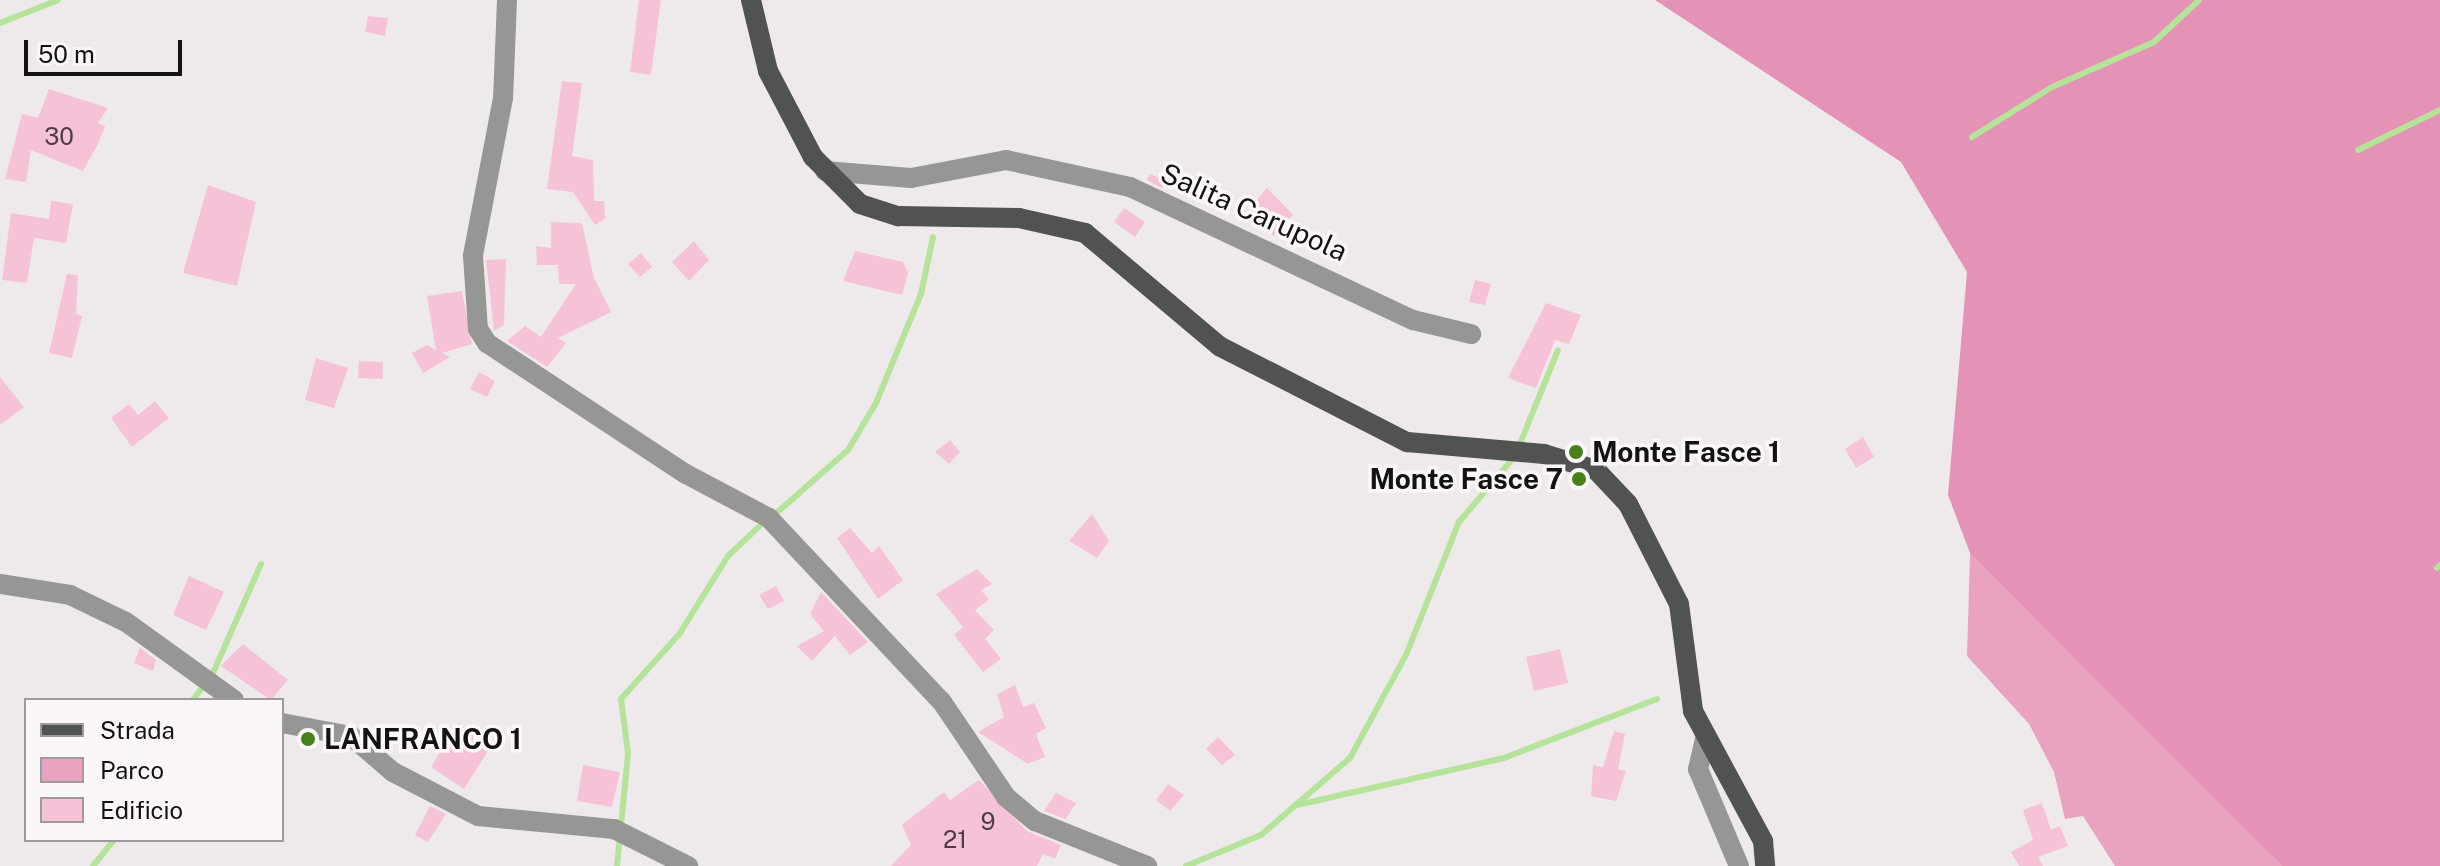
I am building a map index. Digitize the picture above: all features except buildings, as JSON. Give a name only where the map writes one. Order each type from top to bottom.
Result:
[{"type":"main road","points":[[751,0],[768,71],[825,171],[860,204],[898,216],[1019,218],[1085,233],[1219,346],[1407,442],[1544,454],[1596,470],[1628,504],[1679,604],[1693,711],[1705,739],[1763,841],[1765,866]]},
{"type":"street","points":[[507,0],[503,98],[473,256],[478,329],[487,343],[686,474],[769,518],[942,702],[1006,797],[1035,821],[1147,866]]},
{"type":"street","name":"Salita Carupola","points":[[825,171],[911,178],[1006,160],[1130,187],[1413,320],[1471,334]]},
{"type":"street","points":[[0,584],[70,595],[126,622],[231,698]]},
{"type":"street","points":[[284,723],[351,736],[393,772],[478,816],[614,829],[688,866]]},
{"type":"street","points":[[1705,739],[1698,769],[1739,866]]},
{"type":"green space","points":[[1970,553],[2123,702],[2282,866],[2115,866],[2083,816],[2065,819],[2054,772],[2029,724],[1967,656]]},
{"type":"shaded area","points":[[1655,0],[2440,0],[2440,866],[2282,866],[1970,553],[1948,495],[1967,272],[1901,162]]},
{"type":"waterway","points":[[0,23],[58,0]]},
{"type":"waterway","points":[[1972,137],[2052,87],[2154,42],[2199,0]]},
{"type":"waterway","points":[[2358,150],[2440,110]]},
{"type":"waterway","points":[[773,516],[848,450],[876,403],[921,294],[933,237]]},
{"type":"waterway","points":[[1186,866],[1261,835],[1350,758],[1406,655],[1459,522],[1515,456],[1558,350]]},
{"type":"waterway","points":[[617,866],[628,753],[621,699],[680,633],[728,556],[764,522]]},
{"type":"waterway","points":[[213,673],[261,564]]},
{"type":"waterway","points":[[2437,568],[2440,565]]},
{"type":"waterway","points":[[194,698],[203,686]]},
{"type":"waterway","points":[[1297,805],[1504,758],[1657,699]]},
{"type":"waterway","points":[[93,866],[112,842]]},
{"type":"place","name":"Monte Fasce 1","points":[[1576,452]]},
{"type":"place","name":"Monte Fasce 7","points":[[1579,479]]},
{"type":"place","name":"LANFRANCO 1","points":[[308,739]]}]
